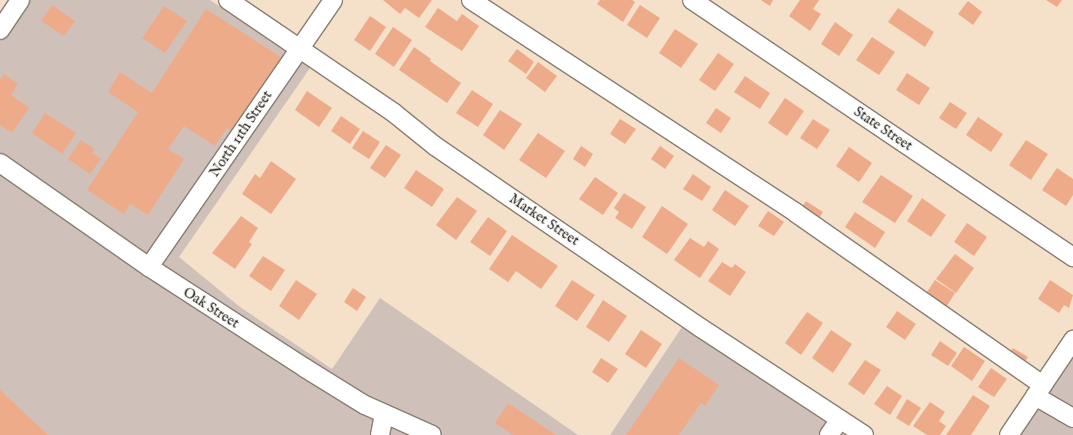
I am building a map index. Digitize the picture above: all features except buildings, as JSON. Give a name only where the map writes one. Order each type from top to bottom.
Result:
[{"type":"street","points":[[0,30],[20,0]]},
{"type":"street","name":"Market Street","points":[[228,0],[394,113],[448,155],[701,328],[864,435]]},
{"type":"street","name":"North 11th Street","points":[[149,267],[333,0]]},
{"type":"street","points":[[471,0],[796,213],[1039,390],[1073,418]]},
{"type":"street","name":"State Street","points":[[692,0],[1073,257]]},
{"type":"street","name":"Oak Street","points":[[0,163],[149,267],[305,368],[384,414],[432,435]]},
{"type":"street","points":[[1009,435],[1073,340]]},
{"type":"street","points":[[380,435],[384,414]]},
{"type":"street","points":[[829,435],[840,419]]},
{"type":"shaded area","points":[[9,0],[210,0],[310,68],[179,257],[240,307],[332,369],[380,298],[578,435],[0,435],[0,14]]},
{"type":"shaded area","points":[[684,324],[844,435],[610,435]]},
{"type":"shaded area","points":[[1073,340],[1073,435],[1009,435]]}]
